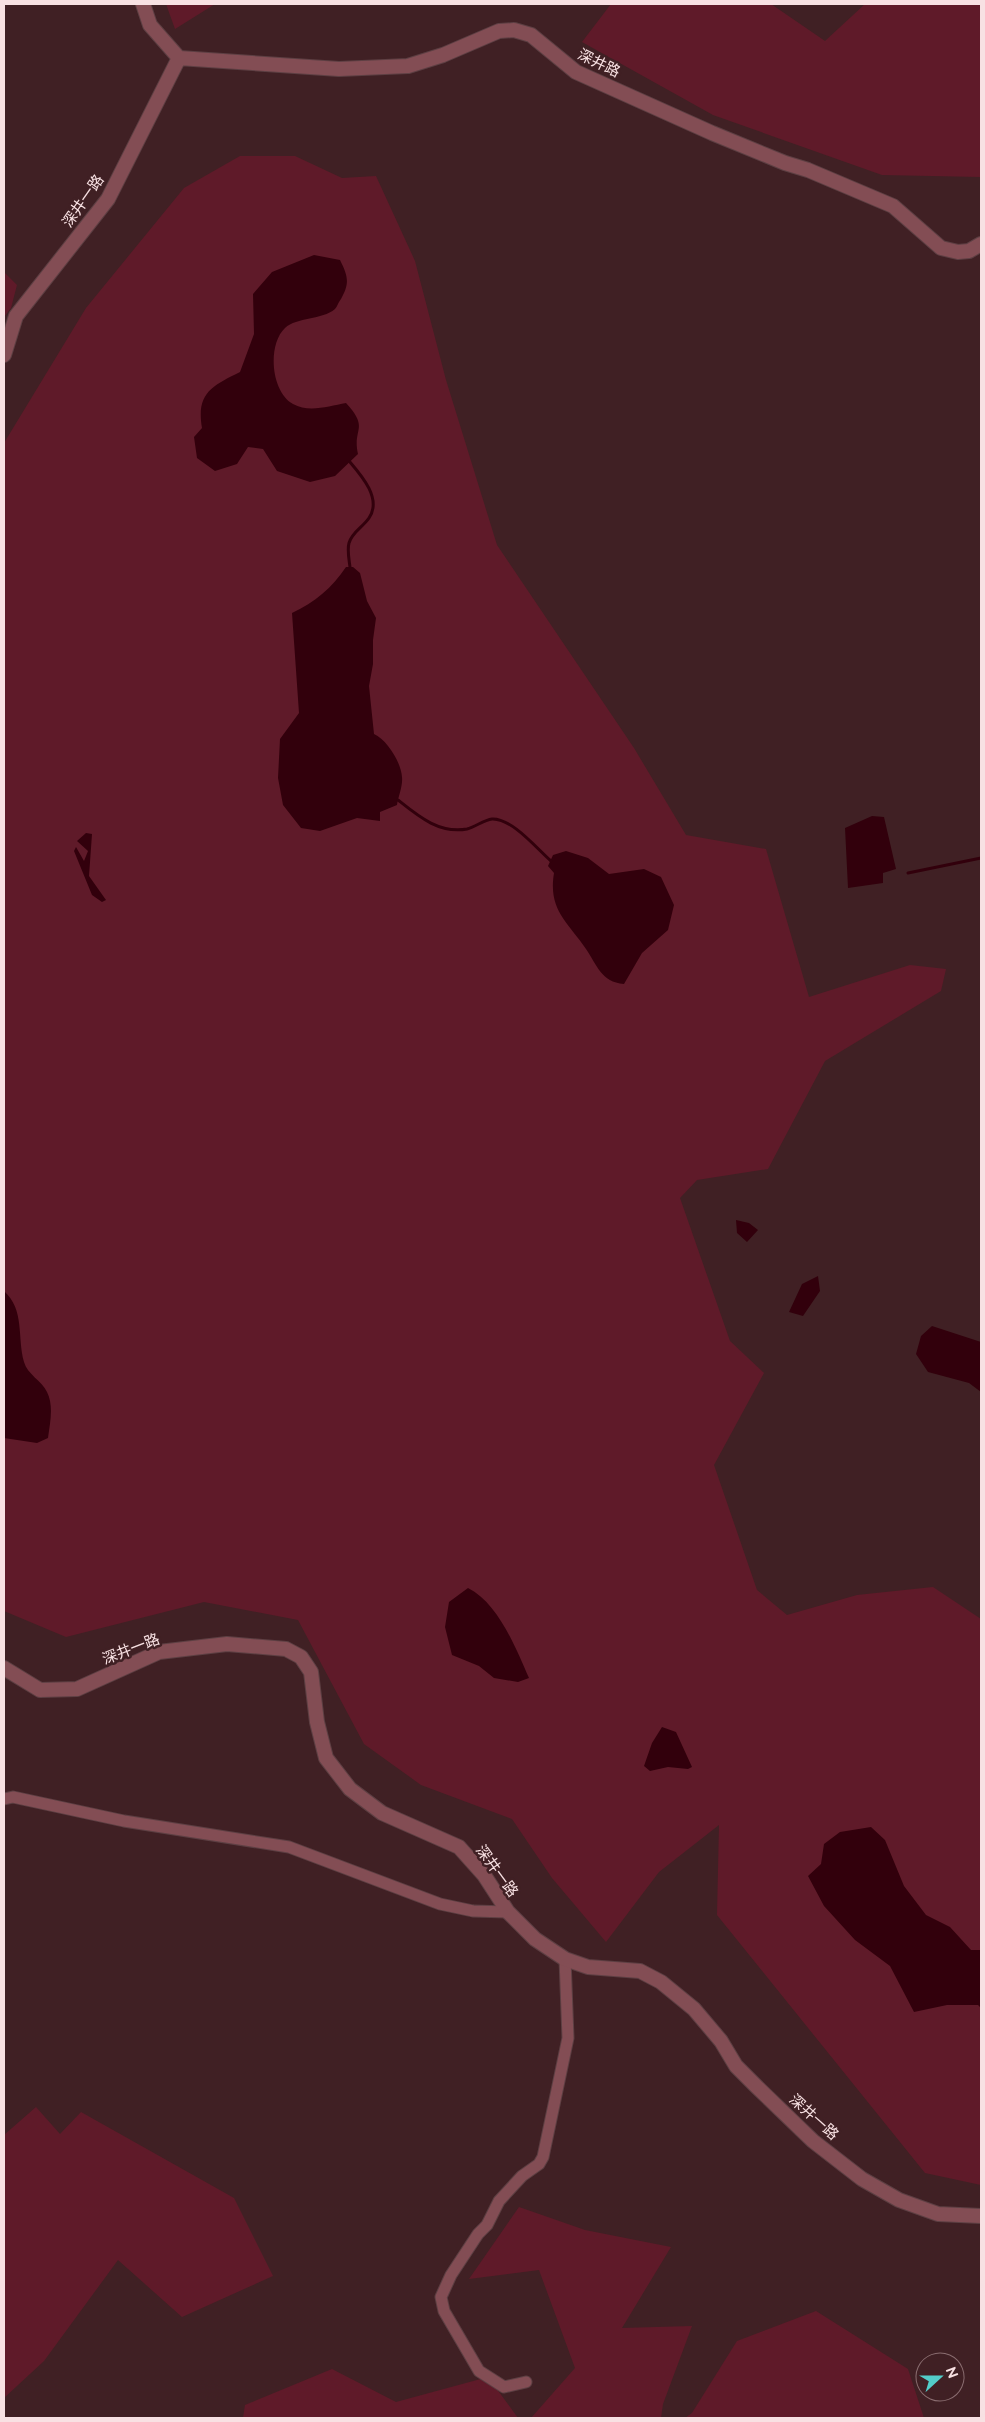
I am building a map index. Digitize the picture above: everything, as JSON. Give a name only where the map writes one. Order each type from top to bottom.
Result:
[{"type":"street","points":[[143,4],[150,25],[179,58]]},
{"type":"street","name":"深井路","points":[[179,58],[339,69],[408,66],[443,55],[499,31],[514,30],[531,35],[576,72],[712,133],[785,163],[808,170],[893,206],[940,248],[958,252],[969,251],[981,244]]},
{"type":"street","name":"深井一路","points":[[4,355],[16,316],[108,199],[179,58]]},
{"type":"street","name":"深井一路","points":[[4,1668],[40,1690],[77,1689],[159,1652],[227,1644],[286,1649],[301,1657],[311,1672],[317,1722],[326,1758],[350,1789],[382,1814],[459,1847],[484,1874],[508,1912],[535,1939],[565,1959],[588,1967],[640,1971],[661,1982],[694,2009],[721,2041],[736,2066],[813,2141],[862,2179],[899,2200],[938,2214],[981,2216]]},
{"type":"street","points":[[4,1799],[13,1797],[124,1821],[289,1847],[440,1904],[473,1911],[508,1912]]},
{"type":"street","points":[[526,2382],[504,2387],[479,2371],[444,2311],[441,2297],[451,2276],[478,2234],[487,2225],[499,2201],[522,2176],[539,2164],[543,2157],[568,2038],[565,1959]]},
{"type":"shaded area","points":[[166,4],[215,4],[175,29]]},
{"type":"shaded area","points":[[611,4],[771,4],[825,41],[865,4],[981,4],[981,177],[882,175],[713,115],[582,42]]},
{"type":"shaded area","points":[[240,156],[295,156],[342,178],[376,176],[415,261],[446,380],[497,545],[634,748],[686,835],[766,849],[809,997],[910,965],[946,969],[941,991],[825,1061],[768,1169],[697,1180],[680,1198],[730,1341],[764,1373],[714,1465],[757,1590],[787,1615],[857,1595],[933,1587],[981,1619],[981,2185],[925,2173],[717,1915],[719,1825],[659,1872],[606,1942],[552,1878],[512,1819],[421,1785],[364,1744],[298,1620],[204,1602],[66,1637],[4,1611],[4,443],[86,308],[184,188]]},
{"type":"shaded area","points":[[314,255],[340,260],[346,275],[346,288],[336,308],[330,313],[290,324],[285,328],[279,336],[274,356],[276,379],[286,398],[299,407],[319,408],[346,403],[359,424],[358,454],[335,476],[310,482],[277,471],[263,449],[248,447],[237,464],[215,471],[197,458],[194,437],[202,428],[201,406],[204,399],[214,387],[240,372],[254,334],[253,294],[272,272]]},
{"type":"shaded area","points":[[4,272],[17,285],[11,308],[4,317]]},
{"type":"shaded area","points":[[346,567],[353,567],[360,573],[367,601],[376,618],[373,640],[373,664],[369,686],[374,734],[384,741],[396,758],[401,771],[402,784],[397,805],[380,812],[380,821],[357,818],[320,831],[301,828],[283,805],[278,778],[280,739],[299,713],[292,613],[322,594],[335,582]]},
{"type":"shaded area","points":[[872,816],[884,817],[896,869],[883,873],[883,883],[848,888],[845,828]]},
{"type":"shaded area","points":[[86,833],[92,834],[89,876],[106,900],[102,902],[92,895],[74,851],[76,847],[84,861],[88,851],[77,841]]},
{"type":"shaded area","points":[[566,851],[588,858],[609,874],[644,869],[661,877],[674,905],[668,930],[642,953],[624,984],[610,980],[601,972],[556,906],[553,886],[554,873],[548,866],[553,855]]},
{"type":"shaded area","points":[[736,1220],[749,1223],[758,1230],[747,1242],[737,1233]]},
{"type":"shaded area","points":[[818,1276],[820,1291],[803,1316],[789,1312],[802,1284]]},
{"type":"shaded area","points":[[4,1291],[11,1298],[18,1315],[24,1362],[31,1374],[45,1388],[49,1397],[51,1415],[48,1438],[37,1443],[4,1438]]},
{"type":"shaded area","points":[[932,1326],[981,1342],[981,1392],[969,1383],[928,1372],[916,1354],[921,1336]]},
{"type":"shaded area","points":[[468,1588],[479,1595],[497,1615],[512,1640],[529,1678],[518,1682],[494,1678],[479,1666],[452,1655],[445,1627],[449,1602]]},
{"type":"shaded area","points":[[662,1727],[676,1732],[692,1767],[688,1769],[668,1767],[650,1771],[644,1766],[652,1743]]},
{"type":"shaded area","points":[[871,1827],[885,1840],[904,1886],[926,1915],[950,1927],[971,1950],[981,1950],[981,2008],[978,2005],[947,2005],[914,2012],[890,1966],[855,1940],[824,1906],[808,1876],[821,1864],[824,1844],[840,1832]]},
{"type":"shaded area","points":[[36,2107],[60,2134],[81,2112],[234,2198],[273,2276],[182,2317],[118,2260],[44,2361],[4,2398],[4,2135]]},
{"type":"shaded area","points":[[519,2207],[585,2230],[671,2247],[622,2328],[692,2326],[663,2404],[661,2418],[531,2418],[575,2368],[539,2270],[469,2279]]},
{"type":"shaded area","points":[[816,2311],[908,2369],[915,2390],[915,2402],[919,2402],[924,2418],[685,2418],[692,2413],[737,2341]]},
{"type":"shaded area","points":[[332,2369],[396,2402],[488,2377],[518,2418],[243,2418],[245,2405]]},
{"type":"waterway","points":[[350,462],[369,488],[373,503],[369,518],[349,543],[350,567]]},
{"type":"waterway","points":[[398,800],[429,822],[447,829],[467,829],[492,819],[508,823],[551,861]]},
{"type":"waterway","points":[[908,873],[981,858]]}]
